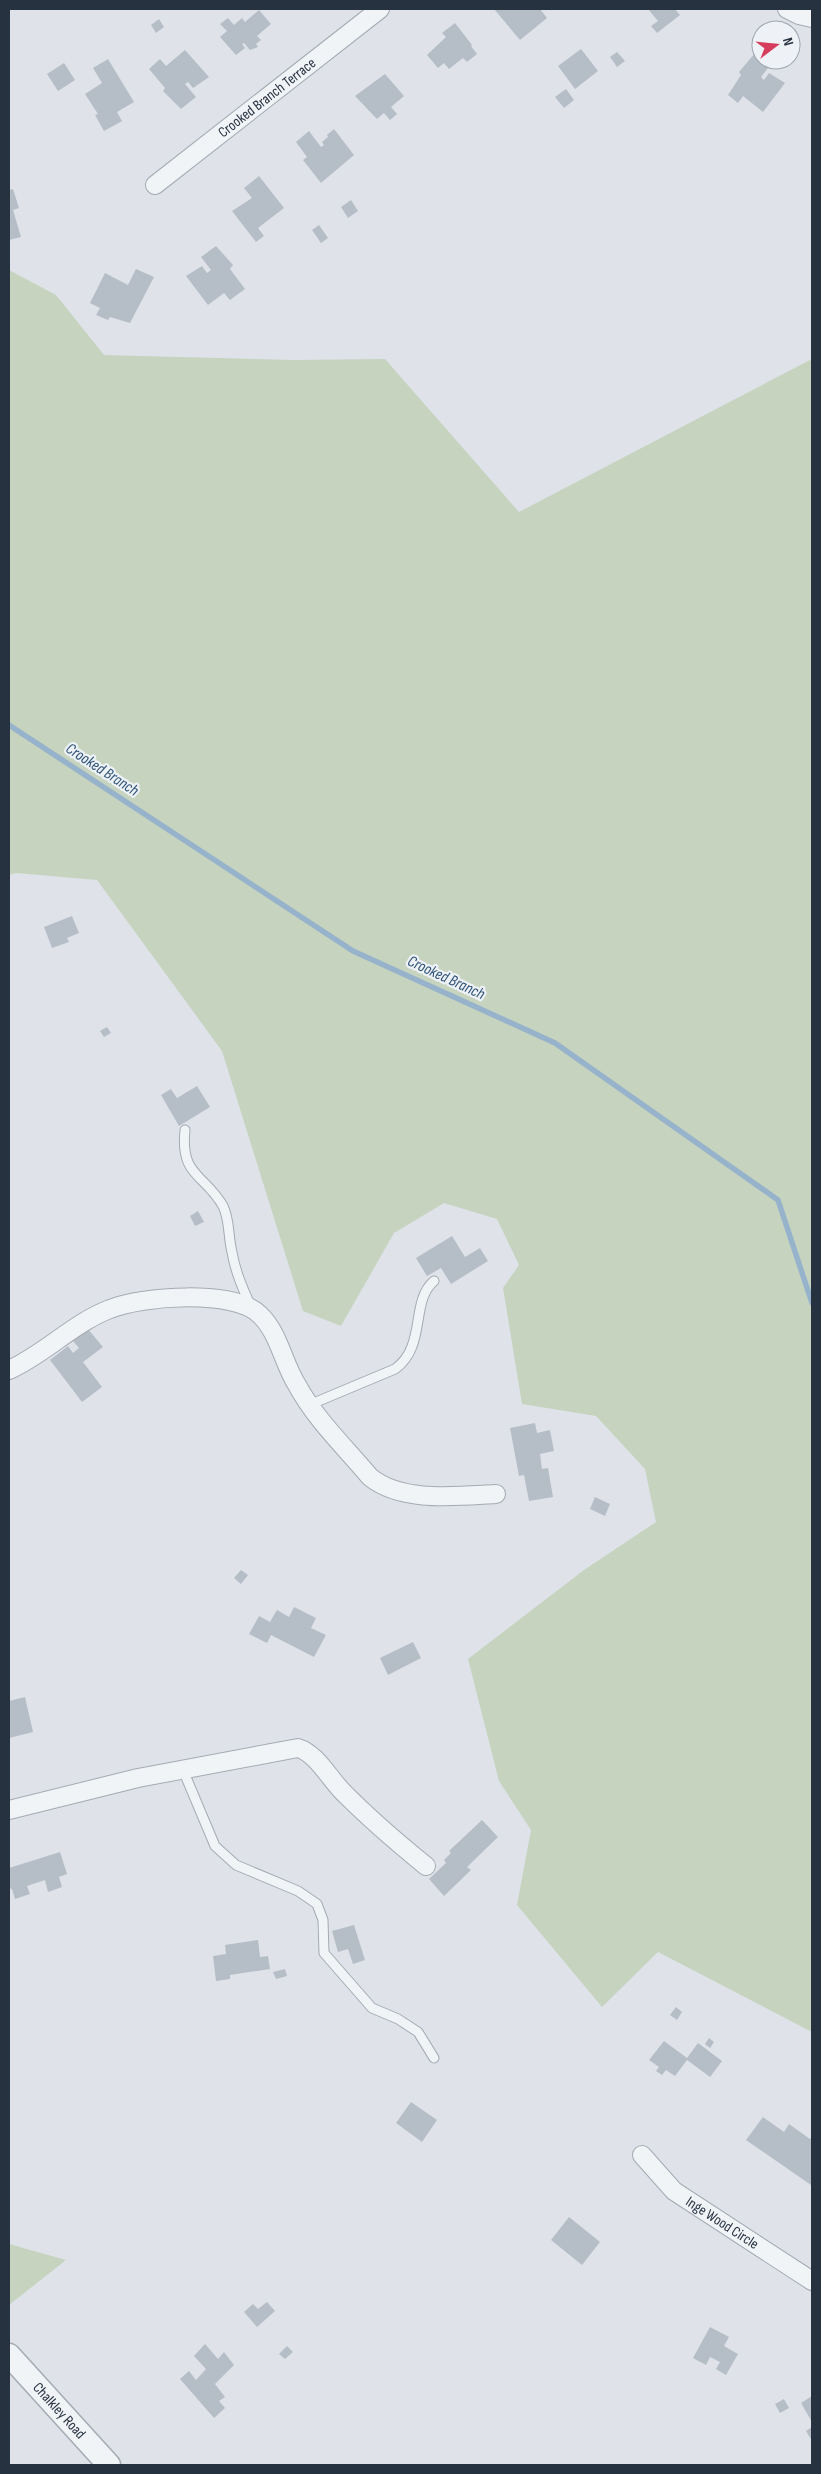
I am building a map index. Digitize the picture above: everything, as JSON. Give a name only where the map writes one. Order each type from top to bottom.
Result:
[{"type":"street","name":"Crooked Branch Terrace","points":[[155,185],[380,9]]},
{"type":"street","points":[[787,9],[799,15],[812,18]]},
{"type":"street","points":[[9,1370],[26,1362],[96,1315],[135,1301],[161,1297],[238,1302],[251,1308],[270,1326],[296,1384],[309,1405],[370,1477],[381,1486],[392,1491],[414,1495],[496,1494]]},
{"type":"street","points":[[9,1810],[138,1778],[298,1748],[306,1750],[345,1795],[392,1839],[426,1866]]},
{"type":"street","name":"Inge Wood Circle","points":[[642,2155],[659,2176],[687,2200],[812,2281]]},
{"type":"street","name":"Chalkley Road","points":[[9,2355],[109,2465]]},
{"type":"lane","points":[[185,1130],[183,1145],[186,1159],[194,1174],[214,1194],[223,1207],[228,1223],[231,1250],[237,1276],[251,1308]]},
{"type":"lane","points":[[309,1405],[395,1369],[405,1362],[412,1352],[426,1291],[434,1281]]},
{"type":"lane","points":[[183,1770],[215,1846],[236,1865],[298,1890],[316,1904],[323,1920],[324,1953],[372,2008],[398,2019],[418,2032],[434,2058]]},
{"type":"green space","points":[[9,270],[56,295],[104,355],[293,360],[385,359],[519,512],[812,359],[812,2032],[658,1952],[602,2007],[517,1905],[531,1830],[499,1781],[468,1659],[584,1570],[656,1522],[645,1469],[596,1416],[522,1404],[503,1288],[519,1265],[497,1219],[444,1203],[394,1233],[341,1326],[303,1311],[222,1051],[97,880],[16,873],[9,875]]},
{"type":"green space","points":[[9,2244],[66,2260],[9,2305]]},
{"type":"building","points":[[494,9],[540,9],[547,18],[520,40]]},
{"type":"building","points":[[648,9],[675,9],[680,15],[657,33],[651,26],[658,21]]},
{"type":"building","points":[[259,10],[271,24],[257,36],[261,40],[256,44],[258,47],[250,50],[244,43],[242,44],[245,48],[236,55],[220,37],[227,31],[220,24],[228,18],[234,25],[242,18],[245,22]]},
{"type":"building","points":[[159,19],[164,27],[156,33],[151,25]]},
{"type":"building","points":[[455,23],[477,54],[467,62],[463,58],[449,69],[444,63],[438,68],[427,55],[446,37],[442,33]]},
{"type":"building","points":[[581,49],[598,71],[575,89],[558,66]]},
{"type":"building","points":[[185,50],[209,77],[193,88],[188,82],[185,84],[196,97],[181,109],[163,91],[165,88],[149,69],[160,59],[166,66]]},
{"type":"building","points":[[617,52],[625,61],[617,67],[610,57]]},
{"type":"building","points":[[751,58],[751,70],[766,70],[761,77],[764,80],[769,73],[785,83],[763,112],[743,96],[738,103],[728,95],[741,75],[739,72]]},
{"type":"building","points":[[108,59],[134,102],[117,112],[122,121],[104,131],[95,115],[98,114],[85,94],[102,83],[93,68]]},
{"type":"building","points":[[64,63],[75,80],[58,91],[47,74]]},
{"type":"building","points":[[385,74],[404,96],[391,107],[397,114],[390,120],[384,113],[377,119],[355,96]]},
{"type":"building","points":[[566,89],[574,100],[564,108],[555,97]]},
{"type":"building","points":[[334,129],[354,155],[321,183],[303,160],[307,157],[296,142],[309,131],[321,147],[324,145],[322,142],[328,137],[327,135]]},
{"type":"building","points":[[259,176],[284,208],[258,228],[264,236],[256,242],[232,211],[252,198],[244,188]]},
{"type":"building","points":[[13,189],[19,208],[13,210],[21,237],[9,240],[9,190]]},
{"type":"building","points":[[351,200],[358,211],[348,218],[341,207]]},
{"type":"building","points":[[319,225],[328,238],[321,243],[312,230]]},
{"type":"building","points":[[216,246],[233,265],[230,269],[245,289],[230,300],[224,293],[208,305],[186,276],[202,266],[207,273],[211,270],[201,257]]},
{"type":"building","points":[[136,269],[154,277],[130,323],[110,317],[108,320],[96,315],[100,308],[90,303],[105,273],[128,285]]},
{"type":"building","points":[[72,916],[79,933],[67,938],[69,942],[52,948],[44,927]]},
{"type":"building","points":[[107,1027],[111,1033],[104,1037],[100,1031]]},
{"type":"building","points":[[197,1086],[210,1107],[179,1126],[161,1095],[171,1089],[177,1098]]},
{"type":"building","points":[[198,1211],[204,1222],[195,1226],[190,1216]]},
{"type":"building","points":[[452,1236],[465,1257],[480,1248],[488,1261],[451,1284],[441,1268],[427,1276],[416,1258]]},
{"type":"building","points":[[88,1329],[103,1347],[83,1362],[102,1387],[82,1402],[50,1360],[68,1346],[73,1353],[79,1348],[73,1341]]},
{"type":"building","points":[[535,1423],[537,1433],[550,1430],[554,1451],[540,1454],[542,1469],[548,1468],[553,1497],[529,1501],[524,1475],[519,1476],[510,1428]]},
{"type":"building","points":[[595,1497],[610,1504],[605,1516],[590,1509]]},
{"type":"building","points":[[241,1570],[248,1575],[241,1584],[234,1578]]},
{"type":"building","points":[[294,1607],[316,1618],[311,1628],[326,1635],[314,1657],[271,1635],[267,1643],[249,1634],[259,1616],[270,1622],[277,1610],[289,1617]]},
{"type":"building","points":[[413,1642],[421,1658],[388,1675],[380,1658]]},
{"type":"building","points":[[25,1697],[33,1732],[9,1738],[9,1701]]},
{"type":"building","points":[[482,1820],[498,1837],[467,1867],[471,1870],[444,1896],[429,1879],[446,1863],[444,1860],[451,1853],[449,1851]]},
{"type":"building","points":[[60,1852],[67,1874],[59,1877],[62,1887],[48,1892],[45,1880],[27,1886],[30,1894],[15,1899],[12,1889],[9,1888],[9,1868]]},
{"type":"building","points":[[354,1925],[365,1960],[353,1964],[348,1949],[338,1952],[332,1931]]},
{"type":"building","points":[[258,1940],[260,1957],[268,1956],[270,1969],[230,1975],[230,1979],[216,1981],[213,1956],[226,1954],[225,1945]]},
{"type":"building","points":[[285,1969],[287,1976],[276,1979],[273,1972]]},
{"type":"building","points":[[676,2007],[682,2012],[677,2020],[670,2015]]},
{"type":"building","points":[[709,2038],[714,2042],[710,2048],[705,2044]]},
{"type":"building","points":[[664,2041],[687,2058],[698,2043],[722,2061],[710,2077],[687,2060],[675,2076],[666,2070],[662,2075],[656,2071],[659,2067],[649,2060]]},
{"type":"building","points":[[411,2102],[437,2120],[422,2142],[396,2123]]},
{"type":"building","points":[[763,2117],[784,2132],[789,2124],[810,2139],[812,2137],[811,2185],[746,2140]]},
{"type":"building","points":[[569,2217],[600,2242],[582,2265],[551,2240]]},
{"type":"building","points":[[267,2302],[275,2311],[257,2327],[244,2312],[253,2304],[258,2309]]},
{"type":"building","points":[[710,2327],[729,2337],[724,2346],[738,2354],[726,2375],[716,2369],[720,2362],[710,2357],[706,2365],[693,2358]]},
{"type":"building","points":[[205,2344],[218,2359],[224,2352],[234,2365],[215,2384],[225,2397],[219,2401],[225,2408],[214,2418],[180,2379],[189,2371],[196,2380],[206,2369],[194,2356]]},
{"type":"building","points":[[287,2346],[293,2352],[285,2359],[279,2354]]},
{"type":"building","points":[[812,2396],[812,2422],[801,2403]]},
{"type":"building","points":[[784,2399],[789,2408],[780,2413],[775,2404]]},
{"type":"building","points":[[812,2427],[812,2441],[806,2431]]},
{"type":"waterway","name":"Crooked Branch","points":[[9,725],[353,951],[555,1043],[778,1200],[812,1303]]}]
